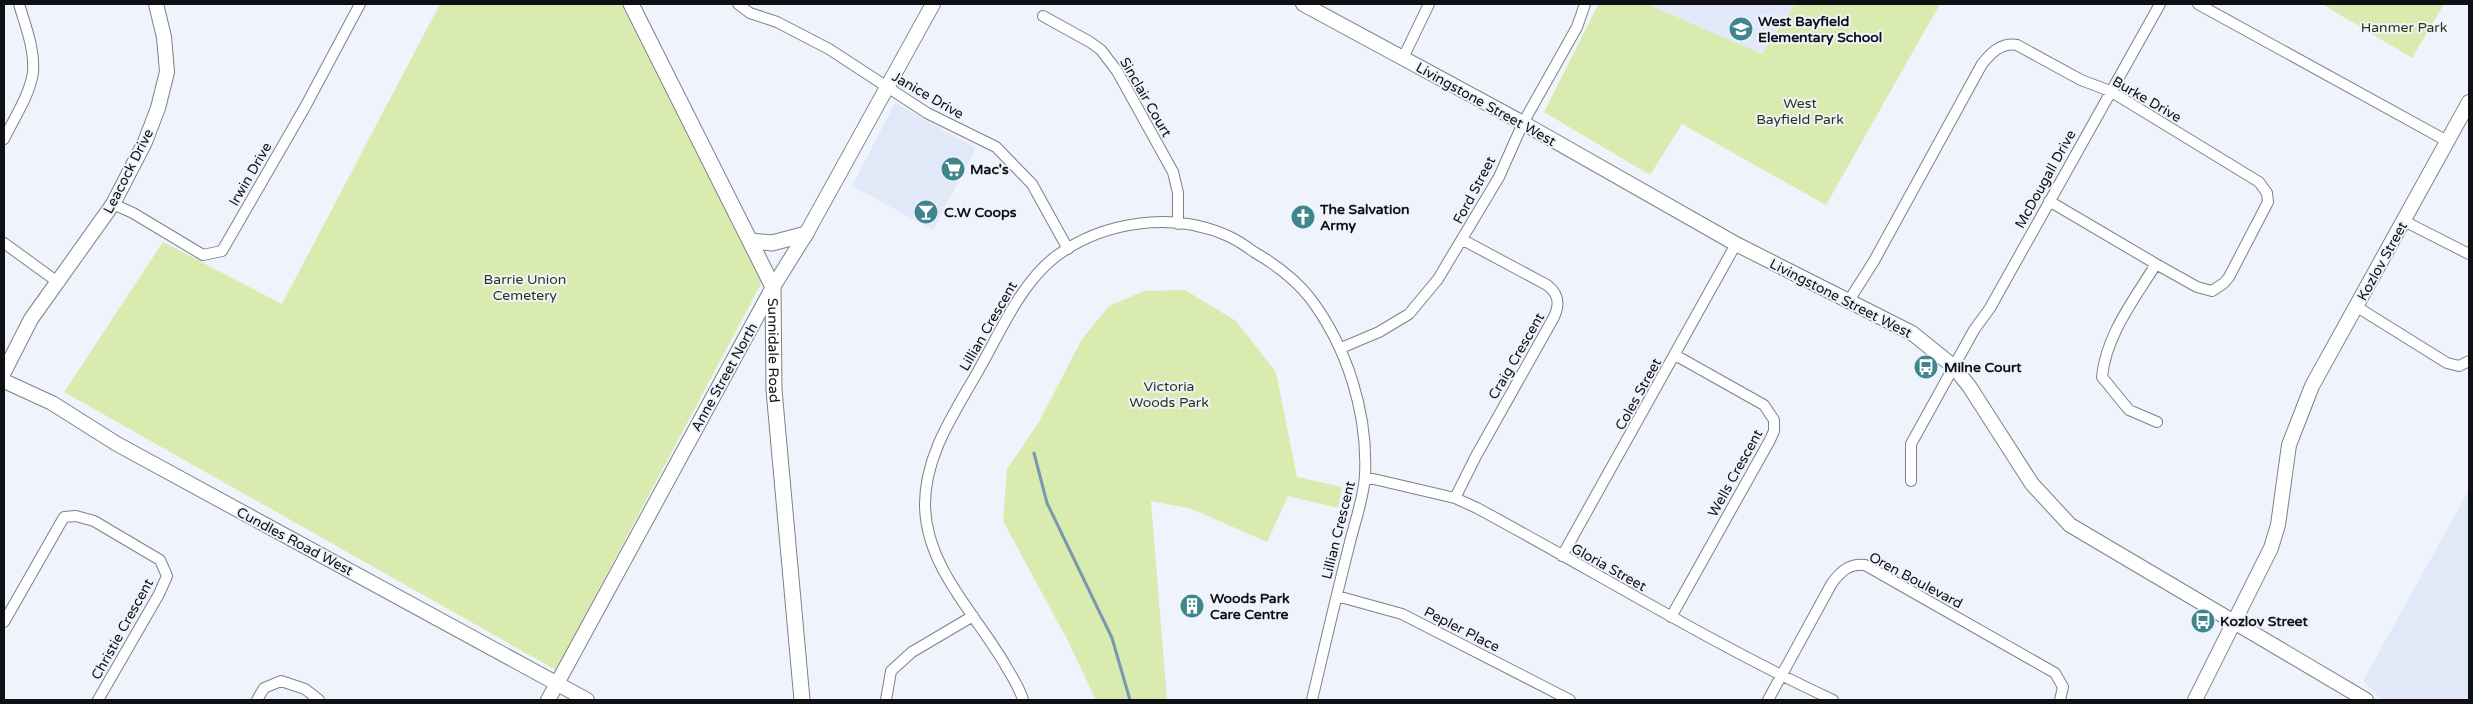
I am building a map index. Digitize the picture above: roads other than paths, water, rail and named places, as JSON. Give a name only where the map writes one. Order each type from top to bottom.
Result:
[{"type":"main road","name":"Sunnidale Road","points":[[631,4],[773,287],[774,390],[802,700]]},
{"type":"main road","points":[[751,241],[772,243],[806,234]]},
{"type":"street","points":[[4,139],[24,98],[33,71],[31,44],[19,4]]},
{"type":"street","name":"Leacock Drive","points":[[4,372],[31,319],[59,283],[113,204],[145,142],[158,108],[167,72],[164,37],[156,4]]},
{"type":"street","name":"Irwin Drive","points":[[113,204],[133,213],[203,255],[222,251],[305,107],[360,4]]},
{"type":"street","name":"Janice Drive","points":[[738,4],[750,13],[777,22],[829,49],[927,113],[996,147],[1032,184],[1068,249]]},
{"type":"street","name":"Anne Street North","points":[[548,700],[773,287],[806,234],[933,4]]},
{"type":"street","name":"Livingstone Street West","points":[[1303,4],[1523,123],[1736,244],[1912,333],[1952,366],[1980,401],[2032,484],[2070,525],[2366,700]]},
{"type":"street","points":[[1403,58],[1429,4]]},
{"type":"street","name":"Ford Street","points":[[1341,348],[1379,332],[1409,314],[1438,279],[1499,177],[1523,123],[1577,27],[1586,4]]},
{"type":"street","name":"McDougall Drive","points":[[1952,366],[1990,308],[2048,201],[2160,4]]},
{"type":"street","points":[[2198,4],[2447,141]]},
{"type":"street","name":"Sinclair Court","points":[[1043,16],[1090,42],[1106,56],[1117,71],[1173,172],[1178,193],[1178,224]]},
{"type":"street","name":"Burke Drive","points":[[1848,302],[1874,260],[1982,64],[1995,50],[2007,44],[2017,45],[2081,80],[2110,91],[2259,182],[2267,193],[2266,209],[2229,277],[2217,288],[2204,290],[2048,201]]},
{"type":"street","name":"Kozlov Street","points":[[2195,700],[2271,548],[2276,533],[2289,446],[2312,386],[2469,102]]},
{"type":"street","points":[[2404,221],[2469,254]]},
{"type":"street","name":"Lillian Crescent","points":[[1023,700],[992,642],[946,576],[932,544],[925,508],[929,472],[940,438],[1029,283],[1054,258],[1083,239],[1119,227],[1155,222],[1192,225],[1228,236],[1267,259],[1289,276],[1308,296],[1341,348],[1362,421],[1365,477],[1312,700]]},
{"type":"street","name":"Craig Crescent","points":[[1454,498],[1554,317],[1558,305],[1554,293],[1547,285],[1463,240]]},
{"type":"street","points":[[4,243],[59,283]]},
{"type":"street","name":"Coles Street","points":[[1562,556],[1736,244]]},
{"type":"street","points":[[2156,264],[2111,339],[2104,357],[2102,377],[2129,410],[2157,422]]},
{"type":"street","points":[[2357,307],[2447,363],[2459,366],[2469,362]]},
{"type":"street","name":"Wells Crescent","points":[[1672,618],[1774,431],[1774,420],[1764,405],[1675,355]]},
{"type":"street","points":[[1911,481],[1911,444],[1952,366]]},
{"type":"street","name":"Cundles Road West","points":[[4,381],[52,403],[117,444],[587,700]]},
{"type":"street","name":"Gloria Street","points":[[1365,477],[1454,498],[1502,521],[1672,618],[1780,676],[1833,700]]},
{"type":"street","name":"Christie Crescent","points":[[4,622],[64,517],[76,516],[94,521],[160,560],[166,576],[159,594],[98,700]]},
{"type":"street","name":"Oren Boulevard","points":[[1768,700],[1832,583],[1845,569],[1858,564],[1865,566],[2055,673],[2063,687],[2060,700]]},
{"type":"street","name":"Pepler Place","points":[[1337,596],[1402,614],[1570,700]]},
{"type":"street","points":[[886,700],[891,671],[912,652],[973,616]]},
{"type":"street","points":[[257,700],[264,688],[281,681],[304,689],[319,700]]},
{"type":"waterway","points":[[1034,453],[1047,503],[1112,638],[1130,700]]},
{"type":"place","name":"West Bayfield Elementary School","points":[[1741,29]]},
{"type":"place","name":"Mac's","points":[[953,169]]},
{"type":"place","name":"C.W Coops","points":[[926,212]]},
{"type":"place","name":"The Salvation Army","points":[[1303,217]]},
{"type":"place","name":"Milne Court","points":[[1926,367]]},
{"type":"place","name":"Woods Park Care Centre","points":[[1192,606]]},
{"type":"place","name":"Kozlov Street","points":[[2203,621]]},
{"type":"park label","name":"Hanmer Park","points":[[2404,27]]},
{"type":"park label","name":"West Bayfield Park","points":[[1800,112]]},
{"type":"park label","name":"Barrie Union Cemetery","points":[[525,288]]},
{"type":"park label","name":"Victoria Woods Park","points":[[1169,394]]}]
